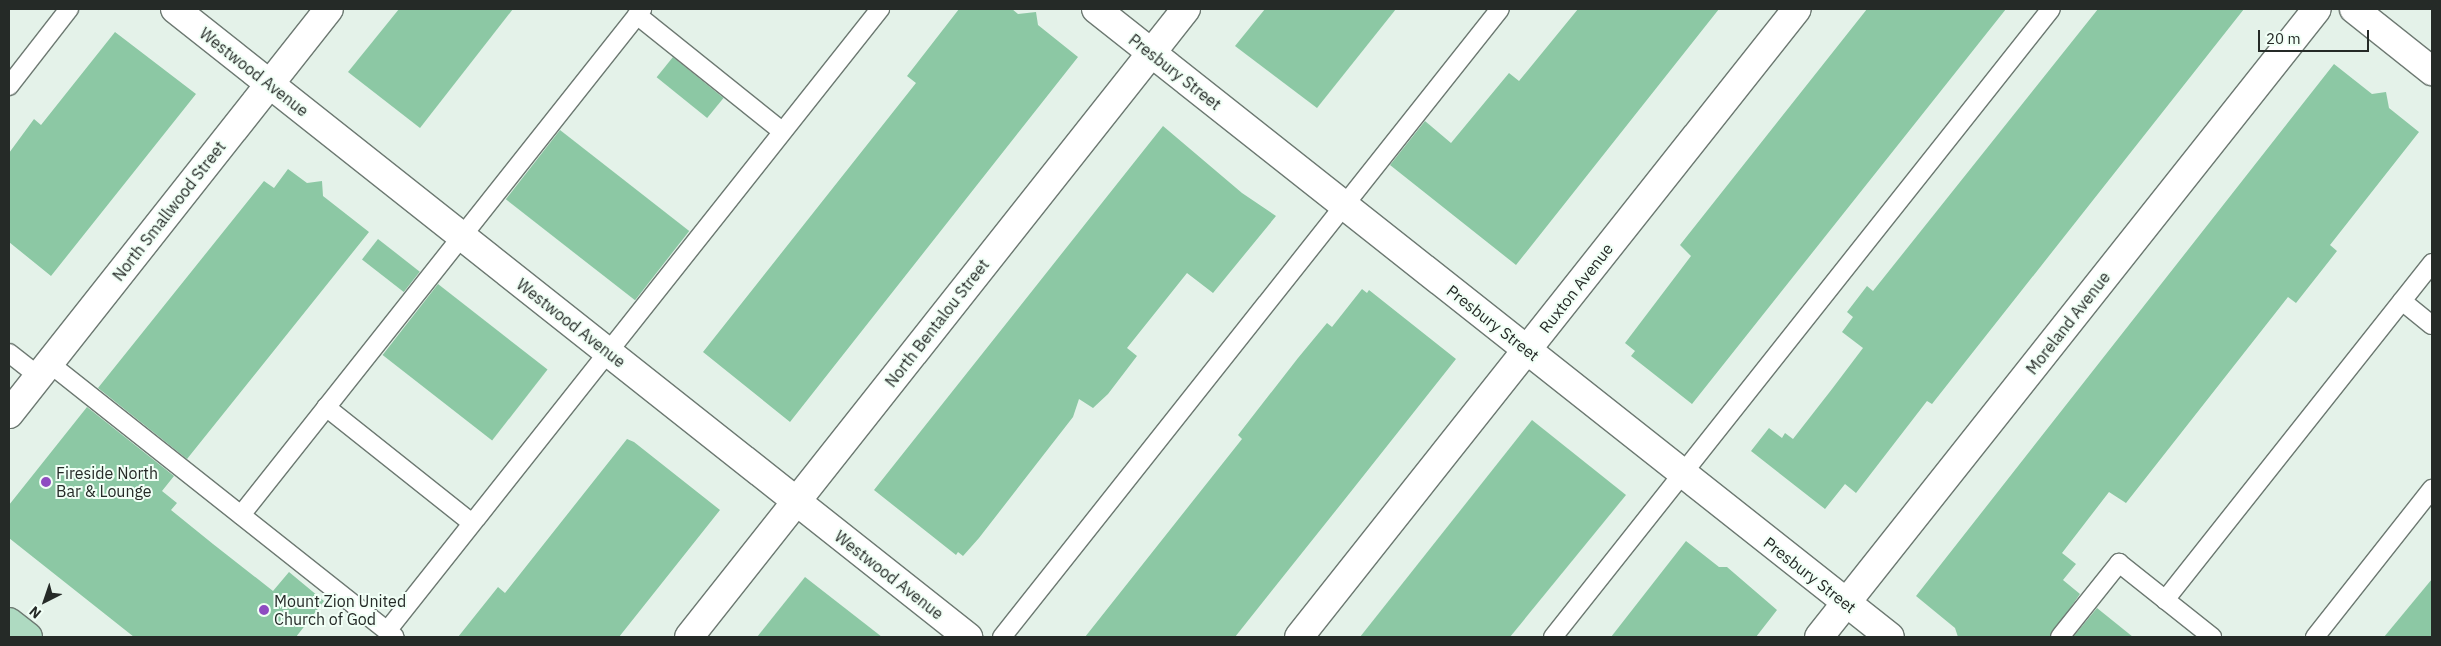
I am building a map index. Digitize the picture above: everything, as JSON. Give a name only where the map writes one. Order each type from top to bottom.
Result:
[{"type":"main road","points":[[9,622],[28,637]]},
{"type":"street","name":"Westwood Avenue","points":[[175,9],[968,637]]},
{"type":"street","name":"North Smallwood Street","points":[[9,414],[330,9]]},
{"type":"street","name":"Presbury Street","points":[[1096,9],[1890,637]]},
{"type":"street","name":"North Bentalou Street","points":[[689,637],[1186,9]]},
{"type":"street","name":"Ruxton Avenue","points":[[1299,637],[1797,9]]},
{"type":"street","name":"Moreland Avenue","points":[[1819,637],[2317,9]]},
{"type":"street","points":[[2354,9],[2432,71]]},
{"type":"lane","points":[[9,86],[69,9]]},
{"type":"lane","points":[[9,353],[43,370],[241,515],[391,634],[472,523],[880,9]]},
{"type":"lane","points":[[1002,637],[1500,9]]},
{"type":"lane","points":[[1553,637],[2051,9]]},
{"type":"lane","points":[[241,515],[639,12],[782,131]]},
{"type":"lane","points":[[2165,600],[2432,263]]},
{"type":"lane","points":[[2402,301],[2432,325]]},
{"type":"lane","points":[[326,408],[472,523]]},
{"type":"lane","points":[[2315,637],[2432,489]]},
{"type":"lane","points":[[2060,637],[2119,563],[2212,637]]},
{"type":"building","points":[[399,9],[513,9],[420,128],[348,72]]},
{"type":"building","points":[[959,9],[1012,9],[1018,14],[1036,12],[1038,25],[1078,57],[790,422],[703,352],[916,83],[907,76]]},
{"type":"building","points":[[1265,9],[1396,9],[1317,108],[1235,46]]},
{"type":"building","points":[[1578,9],[1719,9],[1516,265],[1390,165],[1425,121],[1451,143],[1509,73],[1519,81]]},
{"type":"building","points":[[1867,9],[2006,9],[1692,404],[1631,356],[1635,351],[1625,343],[1691,256],[1680,245]]},
{"type":"building","points":[[2098,9],[2244,9],[1932,404],[1927,401],[1856,493],[1845,484],[1825,509],[1751,451],[1769,428],[1782,438],[1785,433],[1793,439],[1863,348],[1842,332],[1853,317],[1847,312],[1867,286],[1873,291]]},
{"type":"building","points":[[115,32],[196,94],[51,276],[9,242],[9,153],[34,119],[41,125]]},
{"type":"building","points":[[673,57],[724,98],[707,118],[657,77]]},
{"type":"building","points":[[2334,64],[2372,94],[2386,92],[2389,108],[2419,132],[2330,245],[2337,251],[2296,303],[2288,297],[2126,503],[2109,492],[2062,553],[2076,564],[2063,580],[2080,594],[2050,637],[1958,637],[1955,628],[1916,596]]},
{"type":"building","points":[[1163,126],[1242,193],[1276,216],[1213,293],[1187,273],[1127,348],[1137,356],[1108,394],[1093,408],[1079,399],[1073,417],[979,538],[963,556],[958,552],[956,555],[874,490]]},
{"type":"building","points":[[560,130],[689,231],[635,300],[506,199]]},
{"type":"building","points":[[288,169],[307,183],[322,181],[323,196],[369,232],[187,459],[98,388],[264,181],[274,188]]},
{"type":"building","points":[[378,239],[420,272],[404,292],[362,259]]},
{"type":"building","points":[[438,284],[548,370],[492,440],[383,355]]},
{"type":"building","points":[[1362,289],[1367,293],[1369,290],[1456,359],[1349,494],[1235,637],[1085,637],[1242,439],[1238,435],[1298,358],[1327,323],[1332,327]]},
{"type":"building","points":[[87,407],[174,476],[162,491],[177,503],[171,510],[273,591],[289,572],[324,601],[296,637],[134,637],[9,538],[9,505]]},
{"type":"building","points":[[1532,420],[1626,495],[1510,637],[1360,637]]},
{"type":"building","points":[[627,439],[634,442],[720,510],[619,637],[458,637],[498,587],[505,593]]},
{"type":"building","points":[[1686,541],[1719,567],[1727,567],[1777,610],[1756,637],[1611,637]]},
{"type":"building","points":[[805,577],[882,637],[757,637]]},
{"type":"building","points":[[2432,579],[2432,637],[2384,637]]},
{"type":"building","points":[[2097,608],[2133,637],[2073,637]]},
{"type":"place","name":"Fireside North Bar & Lounge","points":[[46,482]]},
{"type":"place","name":"Mount Zion United Church of God","points":[[264,610]]}]
